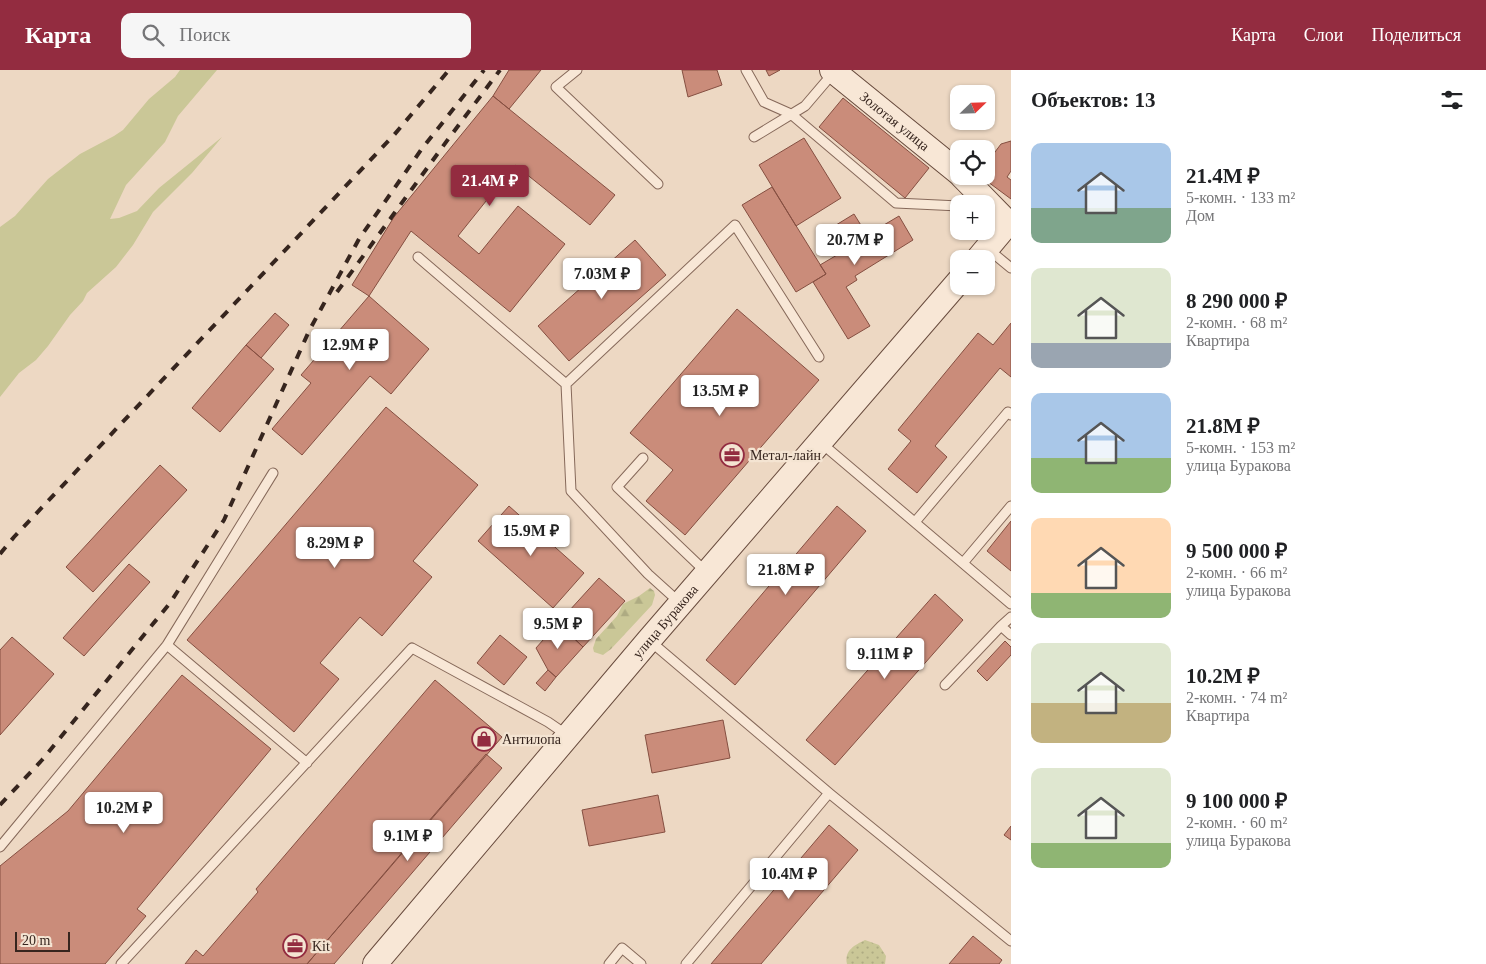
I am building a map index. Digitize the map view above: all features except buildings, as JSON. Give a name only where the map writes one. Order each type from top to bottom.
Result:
[{"type":"street","name":"Золотая улица","points":[[833,71],[950,166]]},
{"type":"street","points":[[970,185],[996,212],[984,250]]},
{"type":"street","name":"улица Буракова","points":[[375,964],[649,640],[950,291]]},
{"type":"lane","points":[[577,70],[556,88],[658,184]]},
{"type":"lane","points":[[746,70],[764,102],[792,114],[896,203],[950,206]]},
{"type":"lane","points":[[754,137],[805,106],[833,71]]},
{"type":"lane","points":[[566,384],[735,225],[819,357]]},
{"type":"lane","points":[[418,257],[566,384],[571,491],[648,574],[681,604]]},
{"type":"lane","points":[[995,259],[1011,268]]},
{"type":"lane","points":[[915,522],[1008,412],[1011,415]]},
{"type":"lane","points":[[820,442],[1011,604]]},
{"type":"lane","points":[[643,458],[617,487],[707,573]]},
{"type":"lane","points":[[0,846],[167,645],[272,473]]},
{"type":"lane","points":[[963,563],[1011,506]]},
{"type":"lane","points":[[945,685],[1011,617]]},
{"type":"lane","points":[[1001,626],[1011,634]]},
{"type":"lane","points":[[649,640],[829,794],[1011,941]]},
{"type":"lane","points":[[167,645],[307,763]]},
{"type":"lane","points":[[120,964],[412,648],[548,722],[568,736]]},
{"type":"lane","points":[[686,964],[829,794]]},
{"type":"lane","points":[[609,964],[622,948],[641,964]]},
{"type":"green space","points":[[180,70],[217,70],[178,116],[165,142],[126,185],[110,219],[119,218],[137,211],[159,188],[222,137],[192,173],[153,212],[133,245],[116,267],[87,293],[83,301],[70,315],[48,346],[36,360],[19,373],[0,397],[0,227],[15,216],[48,179],[80,154],[123,130],[149,99],[175,77]]},
{"type":"green space","points":[[650,588],[654,591],[655,595],[652,605],[611,649],[603,655],[594,652],[593,648],[596,639],[617,616],[623,604]]},
{"type":"green space","points":[[865,940],[879,945],[886,956],[885,964],[847,964],[849,952],[854,946]]},
{"type":"railway","points":[[0,554],[394,135],[449,70]]},
{"type":"railway","points":[[0,805],[42,760],[170,603],[224,520],[309,331],[359,239],[421,150],[484,70]]},
{"type":"railway","points":[[337,292],[500,70]]},
{"type":"place","name":"Метал-лайн","points":[[732,455]]},
{"type":"place","name":"Антилопа","points":[[484,739]]},
{"type":"place","name":"Kit","points":[[295,946]]}]
